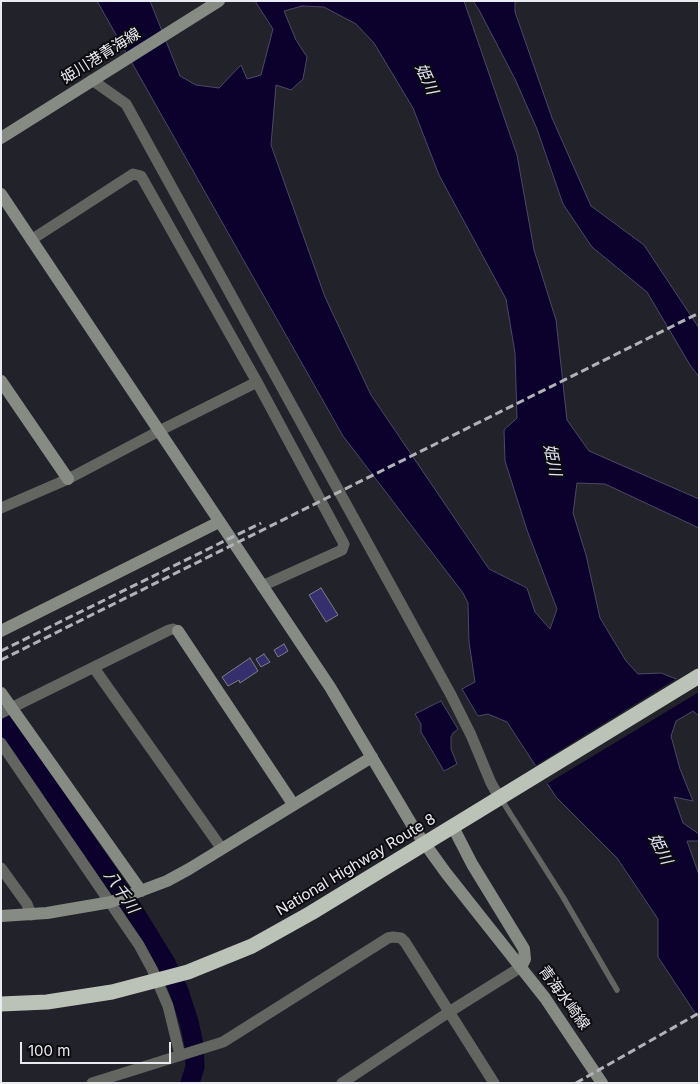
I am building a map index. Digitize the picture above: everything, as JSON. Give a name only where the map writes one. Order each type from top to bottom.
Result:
[{"type":"highway","name":"National Highway Route 8","points":[[1,1004],[74,998],[146,984],[188,972],[225,958],[270,937],[699,676]]},
{"type":"street","name":"姫川港青海線","points":[[1,138],[219,1]]},
{"type":"street","points":[[92,80],[126,104],[451,695],[472,735],[499,798]]},
{"type":"street","points":[[31,240],[133,174],[141,176],[257,382],[344,544],[342,550],[262,586]]},
{"type":"street","points":[[1,194],[330,687],[416,830],[446,873],[521,967],[342,1083]]},
{"type":"street","points":[[1,381],[68,479]]},
{"type":"street","points":[[1,508],[68,479],[257,382]]},
{"type":"street","points":[[1,631],[220,522]]},
{"type":"street","points":[[6,710],[173,629],[178,631],[293,804]]},
{"type":"street","points":[[94,668],[222,849]]},
{"type":"street","points":[[1,693],[6,710],[141,891]]},
{"type":"street","points":[[1,742],[139,945],[152,968],[168,1006],[180,1055]]},
{"type":"street","points":[[1,916],[73,910],[111,902],[167,881],[372,757]]},
{"type":"street","name":"青海水崎線","points":[[459,823],[472,864],[524,949],[525,959],[521,967],[545,998],[602,1083]]},
{"type":"street","points":[[1,868],[27,904],[31,915]]},
{"type":"street","points":[[92,1083],[207,1048],[228,1039],[388,938],[393,937],[401,938],[405,942],[494,1083]]},
{"type":"lane","points":[[499,798],[563,896],[617,990]]},
{"type":"water","name":"姫川","points":[[97,1],[150,1],[180,76],[196,85],[219,88],[241,65],[247,79],[261,75],[273,29],[255,1],[464,1],[517,155],[534,250],[556,320],[567,420],[589,451],[699,499],[699,528],[605,484],[577,483],[573,513],[586,555],[600,618],[626,661],[638,674],[661,673],[699,688],[699,716],[693,711],[676,721],[671,736],[680,769],[693,801],[674,797],[683,823],[699,834],[699,841],[687,841],[699,875],[699,1019],[658,957],[658,919],[617,858],[556,797],[507,722],[488,714],[478,716],[462,689],[475,682],[469,642],[468,603],[463,593],[343,436]],"holes":[[[302,6],[324,7],[356,24],[374,43],[413,108],[439,175],[506,299],[515,353],[517,418],[504,430],[505,461],[527,530],[557,609],[550,629],[535,612],[527,588],[489,569],[371,395],[325,297],[271,145],[276,85],[291,90],[303,79],[307,57],[296,40],[284,11]]]},
{"type":"water","points":[[473,1],[515,1],[515,12],[552,118],[591,206],[644,245],[699,328],[699,377],[647,292],[592,247],[563,204],[537,129],[515,79]]},
{"type":"water","points":[[441,701],[458,729],[451,737],[451,749],[457,764],[444,771],[421,732],[421,724],[415,714]]},
{"type":"pier","points":[[679,677],[699,685],[699,692],[545,785],[533,767]]},
{"type":"building","points":[[321,588],[338,615],[326,622],[309,595]]},
{"type":"building","points":[[284,644],[288,651],[278,657],[274,650]]},
{"type":"building","points":[[264,654],[270,662],[261,667],[256,659]]},
{"type":"building","points":[[250,658],[258,671],[240,683],[239,680],[228,686],[222,677]]},
{"type":"waterway","name":"八千川","points":[[1,719],[131,906],[166,963],[179,991],[194,1045],[195,1067],[190,1083]]},
{"type":"railway","points":[[1,660],[699,313]]},
{"type":"railway","points":[[1,651],[261,523]]},
{"type":"railway","points":[[576,1083],[699,1013]]}]
